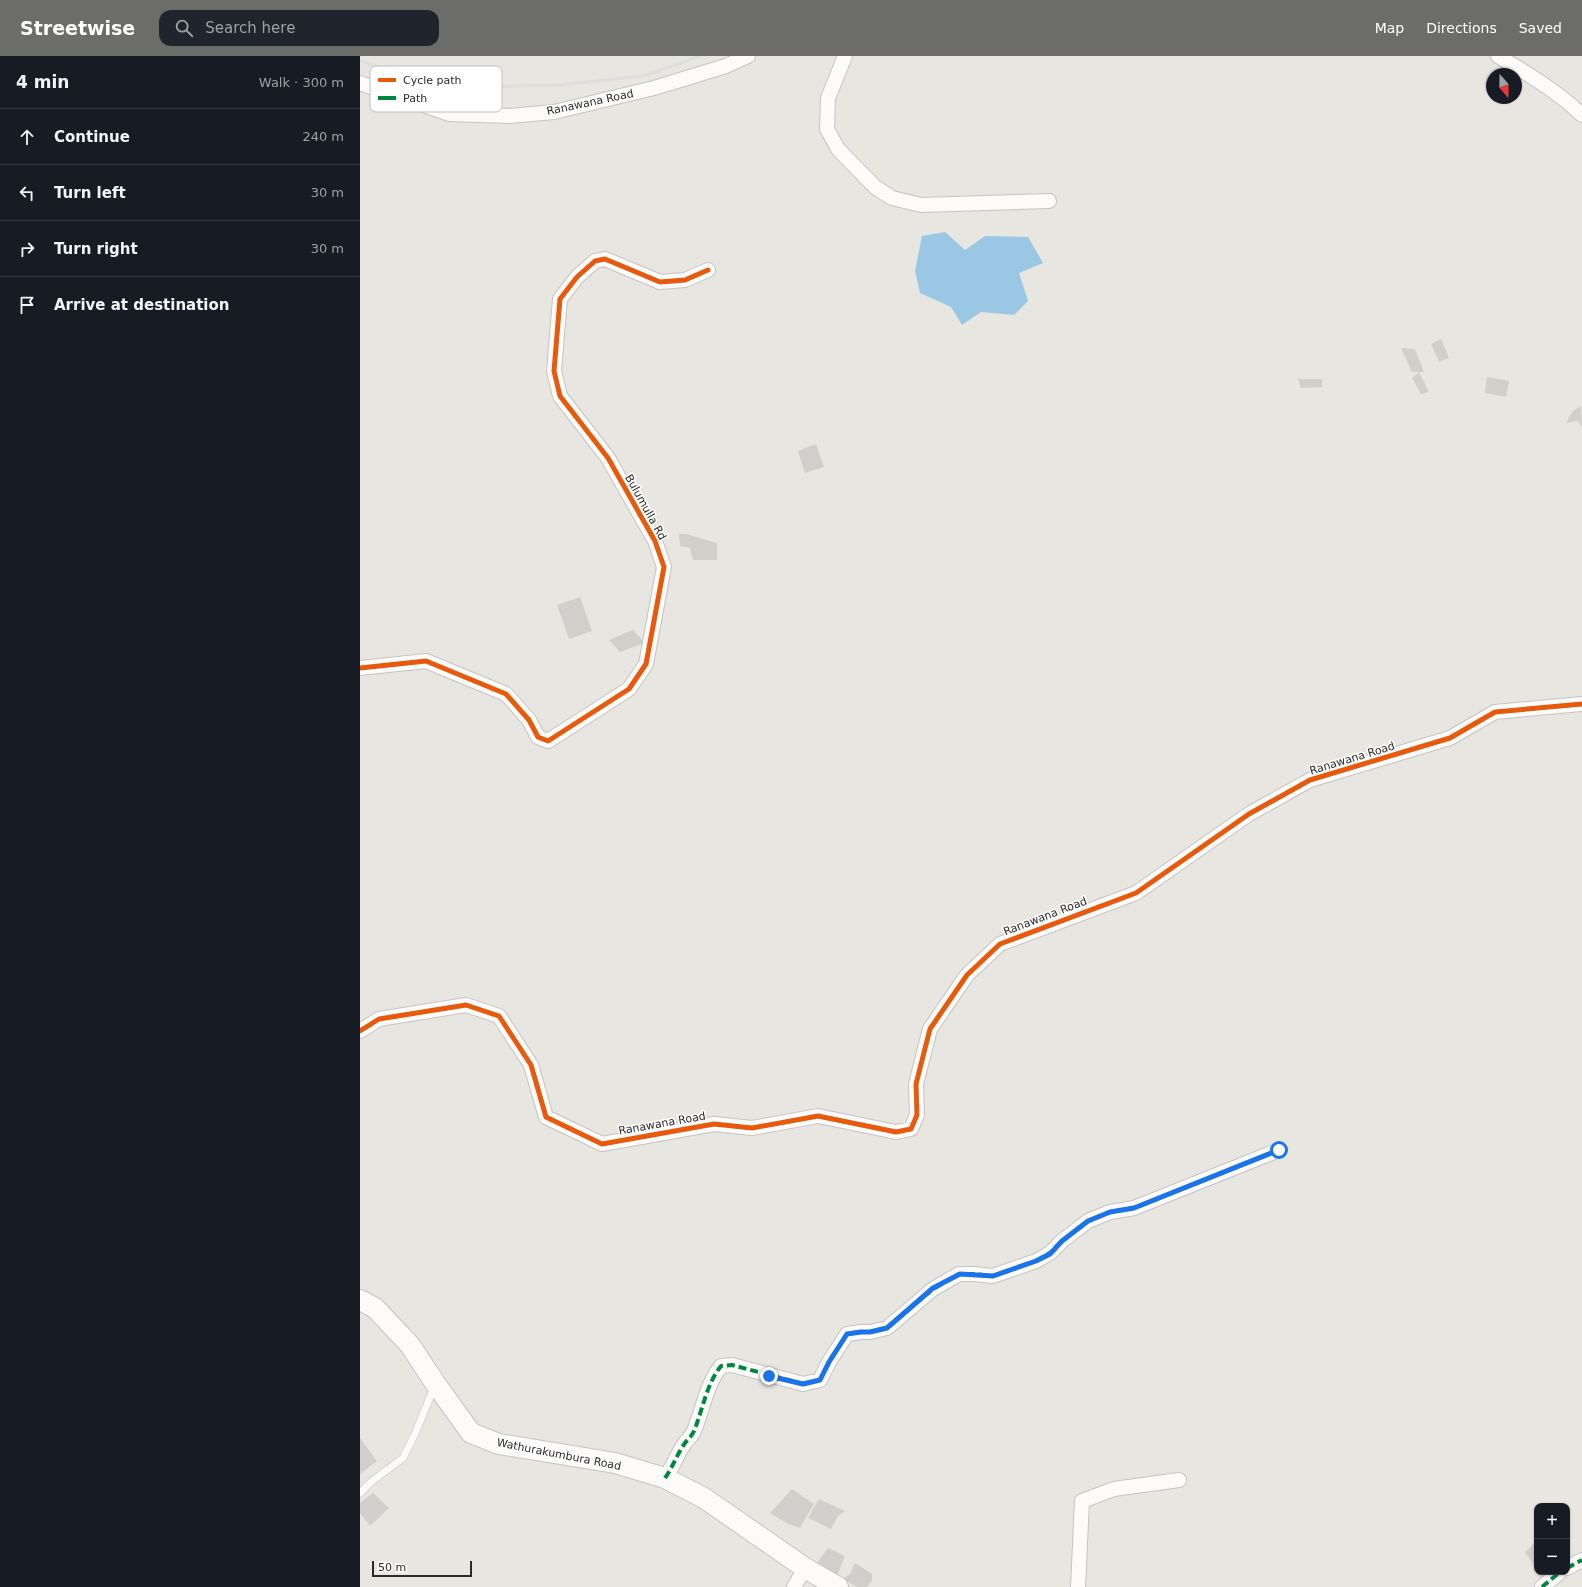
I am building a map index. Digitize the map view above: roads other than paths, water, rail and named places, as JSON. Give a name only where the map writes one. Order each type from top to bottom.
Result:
[{"type":"main road","name":"Wathurakumbura Road","points":[[360,1300],[375,1308],[410,1345],[471,1433],[499,1444],[615,1463],[665,1478],[704,1498],[805,1568],[838,1587]]},
{"type":"street","name":"Ranawana Road","points":[[443,112],[449,114],[510,116],[554,112],[654,88],[726,66],[748,56]]},
{"type":"street","points":[[845,56],[828,98],[827,129],[838,149],[875,187],[892,198],[921,205],[1050,201]]},
{"type":"street","points":[[1498,56],[1516,66],[1570,104],[1582,115]]},
{"type":"street","name":"Ranawana Road","points":[[360,83],[370,86]]},
{"type":"street","name":"Bulumulla Rd","points":[[360,668],[426,661],[506,694],[529,720],[538,736],[548,741],[629,690],[646,664],[664,567],[655,541],[608,458],[560,396],[554,371],[560,299],[577,277],[595,261],[605,259],[660,282],[684,280],[708,270]]},
{"type":"street","name":"Ranawana Road","points":[[360,1031],[379,1019],[466,1005],[499,1016],[531,1065],[546,1117],[602,1144],[714,1124],[752,1128],[818,1116],[896,1132],[911,1129],[917,1115],[916,1084],[930,1029],[967,975],[1000,944],[1136,893],[1249,814],[1310,780],[1450,738],[1494,712],[1582,704]]},
{"type":"street","points":[[665,1478],[671,1470],[684,1444],[693,1433],[707,1391],[720,1366],[732,1365],[803,1384],[820,1380],[829,1362],[847,1334],[870,1332],[887,1328],[933,1288],[960,1274],[993,1276],[1036,1261],[1050,1254],[1062,1241],[1088,1221],[1110,1212],[1134,1208],[1279,1150]]},
{"type":"street","points":[[1078,1587],[1082,1501],[1114,1490],[1179,1480]]},
{"type":"street","points":[[1570,1566],[1582,1560]]},
{"type":"street","points":[[794,1587],[805,1568]]},
{"type":"street","points":[[1542,1587],[1556,1575]]},
{"type":"lane","points":[[360,1493],[371,1482],[402,1458],[415,1434],[435,1383]]},
{"type":"water","points":[[945,232],[965,250],[985,236],[1028,237],[1043,263],[1019,273],[1028,301],[1014,315],[981,312],[962,325],[951,307],[920,293],[915,271],[922,236]]},
{"type":"railway","points":[[502,86],[558,85],[644,76],[700,56]]},
{"type":"railway","points":[[360,61],[376,66]]}]
